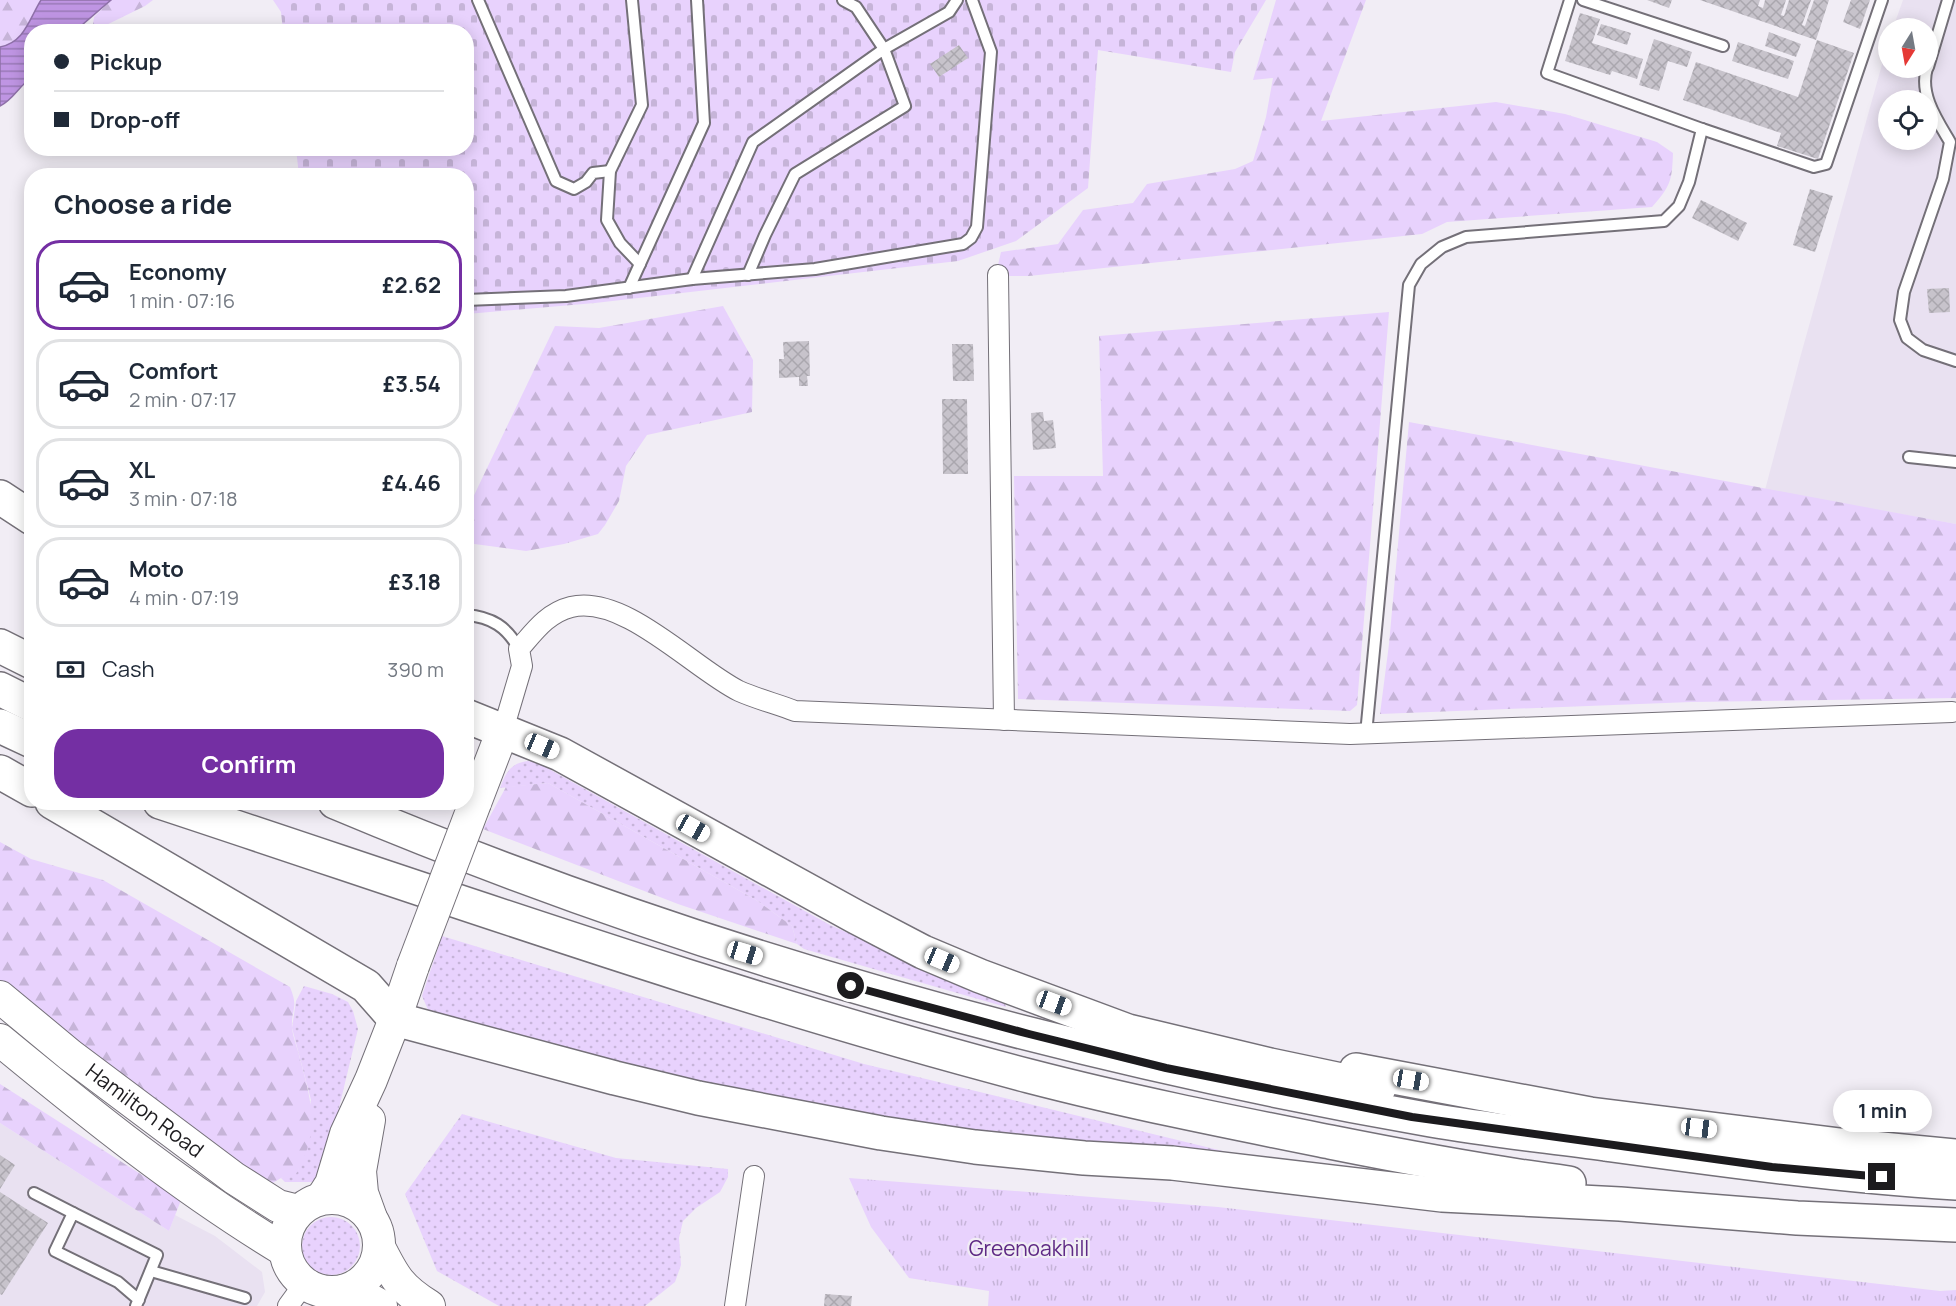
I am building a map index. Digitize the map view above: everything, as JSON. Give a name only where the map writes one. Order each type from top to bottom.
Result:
[{"type":"highway","points":[[0,497],[24,513]]},
{"type":"highway","points":[[0,646],[24,658]]},
{"type":"highway","points":[[0,689],[24,701]]},
{"type":"highway","points":[[474,719],[561,754],[913,947],[980,976],[1128,1031],[1270,1065],[1772,1167]]},
{"type":"highway","points":[[0,726],[24,737]]},
{"type":"highway","points":[[0,772],[24,786]]},
{"type":"highway","points":[[66,810],[366,986],[395,1019],[698,1098],[881,1133],[975,1147],[1084,1158],[1172,1162],[1442,1195],[1620,1204],[1797,1218],[1956,1225]]},
{"type":"highway","points":[[184,810],[664,968],[853,1027],[1029,1076],[1250,1126],[1552,1181],[1693,1199],[1956,1225]]},
{"type":"highway","points":[[253,810],[414,878],[664,968]]},
{"type":"highway","points":[[355,810],[500,868],[734,949],[851,986],[1166,1068],[1436,1121],[1772,1167],[1956,1184]]},
{"type":"highway","points":[[1035,996],[1274,1054],[1590,1114],[1840,1145],[1956,1156]]},
{"type":"main road","points":[[474,807],[503,730]]},
{"type":"main road","points":[[371,1080],[369,1128],[360,1171],[362,1193],[379,1237],[380,1247],[377,1260],[370,1274],[351,1289],[342,1292],[296,1295],[296,1277],[288,1265],[284,1250],[285,1234],[291,1220],[310,1205],[330,1184],[346,1134],[371,1080],[395,1019],[473,810]]},
{"type":"main road","name":"Hamilton Road","points":[[0,997],[126,1098],[234,1178],[278,1206],[310,1205]]},
{"type":"main road","name":"Hamilton Road","points":[[0,1040],[136,1150],[284,1250]]},
{"type":"main road","points":[[310,1205],[334,1197],[359,1206],[371,1218]]},
{"type":"main road","points":[[380,1247],[394,1277],[429,1306]]},
{"type":"main road","points":[[351,1289],[381,1306]]},
{"type":"street","points":[[998,275],[1004,720]]},
{"type":"street","points":[[503,730],[522,666],[519,649],[549,616],[573,606],[590,605],[609,609],[630,619],[739,690],[795,711],[1366,734],[1954,712]]},
{"type":"street","points":[[735,1306],[754,1176]]},
{"type":"lane","points":[[478,0],[556,181],[574,189],[586,182],[593,173],[610,171]]},
{"type":"lane","points":[[632,0],[642,105],[610,171],[607,220],[620,243],[640,264]]},
{"type":"lane","points":[[628,288],[704,123],[697,0]]},
{"type":"lane","points":[[748,275],[795,174],[905,106],[884,50],[856,7],[843,0]]},
{"type":"lane","points":[[692,279],[753,142],[884,50],[949,12],[957,0]]},
{"type":"lane","points":[[474,300],[566,296],[692,279],[814,269],[963,244],[971,238],[977,227],[991,52],[972,0]]},
{"type":"lane","points":[[1570,0],[1547,73],[1814,167],[1826,164],[1882,0]]},
{"type":"lane","points":[[1582,0],[1723,46]]},
{"type":"lane","points":[[1938,32],[1948,0]]},
{"type":"lane","points":[[1924,78],[1931,109],[1950,142],[1952,154],[1904,292],[1900,320],[1907,338],[1923,350],[1956,361]]},
{"type":"lane","points":[[1366,734],[1410,285],[1421,264],[1442,247],[1466,237],[1664,221],[1680,206],[1689,182],[1701,129]]},
{"type":"lane","points":[[1909,457],[1956,462]]},
{"type":"lane","points":[[474,616],[488,618],[501,625],[519,649]]},
{"type":"lane","points":[[34,1192],[158,1255],[137,1303],[118,1282],[55,1251],[74,1214]]},
{"type":"lane","points":[[151,1271],[245,1298]]},
{"type":"shaded area","points":[[41,0],[111,0],[83,24],[28,24]]},
{"type":"shaded area","points":[[1903,0],[1956,0],[1956,524],[1765,490],[1878,78],[1938,78],[1938,18],[1897,18]]},
{"type":"shaded area","points":[[24,30],[24,84],[0,106],[0,47],[21,35]]},
{"type":"shaded area","points":[[0,1123],[169,1231],[175,1215],[215,1236],[262,1272],[265,1292],[257,1306],[0,1306]]},
{"type":"green space","points":[[0,0],[41,0],[28,24],[24,24],[21,35],[0,47]]},
{"type":"green space","points":[[111,0],[153,0],[108,24],[93,24],[94,17]]},
{"type":"green space","points":[[273,0],[1266,0],[1235,52],[1231,72],[1098,50],[1088,188],[1016,241],[958,261],[595,303],[474,313],[474,168],[298,168],[297,156],[474,156],[474,24],[282,24],[281,12]]},
{"type":"green space","points":[[1276,0],[1366,0],[1321,121],[1496,102],[1565,114],[1657,142],[1673,153],[1671,176],[1667,188],[1652,207],[1447,222],[1422,234],[1029,276],[1003,276],[998,265],[1001,252],[1058,244],[1083,210],[1133,203],[1147,184],[1235,169],[1253,161],[1266,117],[1273,78],[1253,80]]},
{"type":"green space","points":[[723,306],[753,360],[752,412],[647,435],[626,466],[619,501],[598,534],[564,544],[526,551],[474,544],[474,495],[555,326],[599,328]]},
{"type":"green space","points":[[1389,312],[1357,705],[1350,711],[1018,699],[1014,476],[1103,476],[1099,336]]},
{"type":"green space","points":[[1409,422],[1956,524],[1956,698],[1691,702],[1380,714],[1389,644]]},
{"type":"green space","points":[[528,761],[538,763],[830,925],[1004,1001],[1006,1007],[804,949],[797,944],[792,926],[756,900],[548,783],[500,788],[513,766]]},
{"type":"green space","points":[[548,783],[756,900],[792,926],[797,944],[678,904],[483,829],[506,787]]},
{"type":"green space","points":[[0,842],[31,859],[103,880],[290,987],[294,1004],[293,1032],[308,1090],[312,1117],[304,1159],[296,1174],[281,1178],[266,1187],[0,984]]},
{"type":"green space","points":[[442,936],[864,1064],[1231,1153],[978,1138],[763,1103],[429,1012],[422,996]]},
{"type":"green space","points":[[304,986],[332,994],[348,1002],[358,1029],[338,1112],[319,1174],[313,1182],[285,1182],[281,1178],[298,1170],[311,1100],[292,1028],[296,1001]]},
{"type":"green space","points":[[0,1084],[181,1200],[169,1231],[0,1123]]},
{"type":"green space","points":[[462,1114],[616,1158],[728,1169],[728,1177],[720,1192],[696,1208],[683,1221],[679,1238],[681,1265],[675,1282],[645,1306],[499,1306],[437,1271],[405,1194]]},
{"type":"green space","name":"Greenoakhill","points":[[849,1178],[1218,1207],[1940,1291],[1956,1290],[1956,1306],[988,1306],[989,1291],[909,1278],[871,1227]]},
{"type":"green space","points":[[325,1217],[337,1217],[352,1225],[360,1240],[360,1252],[352,1267],[337,1275],[325,1275],[310,1267],[302,1252],[302,1240],[310,1225]]},
{"type":"building","points":[[1647,0],[1672,0],[1669,8]]},
{"type":"building","points":[[1700,0],[1760,0],[1758,6],[1763,8],[1765,0],[1786,0],[1781,15],[1784,16],[1789,0],[1811,0],[1802,25],[1805,26],[1814,0],[1829,0],[1816,40]]},
{"type":"building","points":[[1851,0],[1870,0],[1860,29],[1843,22]]},
{"type":"building","points":[[1580,13],[1600,19],[1592,43],[1643,59],[1637,79],[1612,71],[1610,75],[1565,61]]},
{"type":"building","points":[[1601,24],[1631,33],[1627,45],[1597,35]]},
{"type":"building","points":[[1769,32],[1801,44],[1796,57],[1765,46]]},
{"type":"building","points":[[1654,39],[1692,52],[1687,67],[1668,61],[1659,91],[1639,85]]},
{"type":"building","points":[[1817,40],[1854,53],[1818,159],[1777,146],[1781,133],[1683,100],[1696,62],[1798,97]]},
{"type":"building","points":[[1738,42],[1794,61],[1788,79],[1732,61]]},
{"type":"building","points":[[959,45],[968,58],[939,77],[930,64]]},
{"type":"building","points":[[1810,189],[1833,196],[1815,252],[1793,245]]},
{"type":"building","points":[[1701,200],[1747,223],[1738,241],[1692,218]]},
{"type":"building","points":[[1949,288],[1950,312],[1929,313],[1927,289]]},
{"type":"building","points":[[809,341],[808,386],[799,386],[799,377],[779,378],[779,359],[784,359],[783,342]]},
{"type":"building","points":[[952,344],[973,344],[974,381],[953,381]]},
{"type":"building","points":[[942,399],[967,399],[968,474],[943,474]]},
{"type":"building","points":[[1043,412],[1044,421],[1053,420],[1056,448],[1033,450],[1031,413]]},
{"type":"building","points":[[0,1155],[15,1165],[0,1189]]},
{"type":"building","points":[[0,1192],[48,1223],[2,1295],[0,1294]]},
{"type":"building","points":[[825,1294],[852,1296],[851,1306],[824,1306]]},
{"type":"route","points":[[851,986],[1166,1068],[1412,1117],[1772,1167],[1882,1177]]}]
